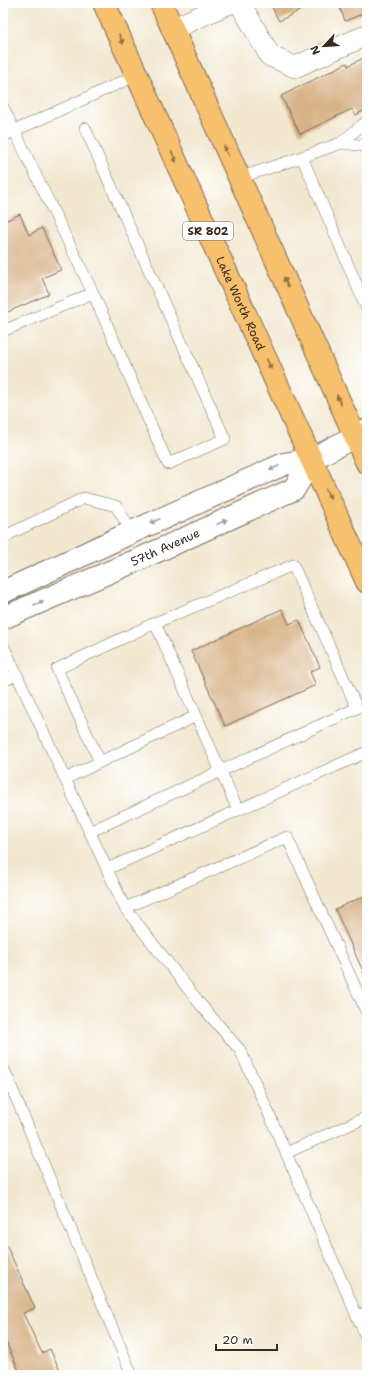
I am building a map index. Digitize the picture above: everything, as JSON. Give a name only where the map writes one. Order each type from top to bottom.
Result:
[{"type":"main road","name":"Lake Worth Road","points":[[104,3],[367,582]]},
{"type":"main road","points":[[161,3],[238,178],[361,433],[367,463]]},
{"type":"street","points":[[172,30],[230,3]]},
{"type":"street","points":[[240,3],[270,56],[294,67],[367,35]]},
{"type":"street","points":[[3,592],[284,464],[312,459],[361,433]]},
{"type":"street","name":"57th Avenue","points":[[3,618],[142,558],[294,489],[312,459]]},
{"type":"lane","points":[[3,136],[137,75]]},
{"type":"lane","points":[[3,107],[93,293],[168,464],[225,439],[85,128]]},
{"type":"lane","points":[[238,178],[342,142],[362,124],[367,122]]},
{"type":"lane","points":[[342,142],[367,146]]},
{"type":"lane","points":[[302,157],[367,309]]},
{"type":"lane","points":[[3,331],[93,293]]},
{"type":"lane","points":[[3,537],[84,498],[116,506],[132,532]]},
{"type":"lane","points":[[89,832],[357,708],[293,565],[155,623],[58,669],[100,762]]},
{"type":"lane","points":[[155,623],[238,810]]},
{"type":"lane","points":[[3,645],[125,908],[201,1005],[240,1050],[286,1153],[362,1314],[367,1339]]},
{"type":"lane","points":[[3,681],[16,675]]},
{"type":"lane","points":[[65,779],[196,716]]},
{"type":"lane","points":[[107,869],[367,752]]},
{"type":"lane","points":[[125,908],[287,837],[367,1013]]},
{"type":"lane","points":[[3,1067],[132,1375]]},
{"type":"lane","points":[[286,1153],[367,1117]]},
{"type":"building","points":[[270,3],[315,3],[279,21]]},
{"type":"building","points":[[338,3],[367,3],[367,12],[345,21]]},
{"type":"building","points":[[367,56],[367,109],[356,115],[352,109],[300,134],[281,96],[347,63],[348,66]]},
{"type":"building","points":[[20,214],[29,235],[42,228],[61,270],[42,278],[49,294],[3,314],[3,222]]},
{"type":"building","points":[[282,609],[289,624],[299,620],[320,667],[310,672],[316,685],[225,726],[191,651]]},
{"type":"building","points":[[367,895],[367,980],[335,909]]},
{"type":"building","points":[[3,1238],[35,1308],[23,1313],[42,1353],[50,1349],[62,1375],[21,1375],[3,1336]]}]
